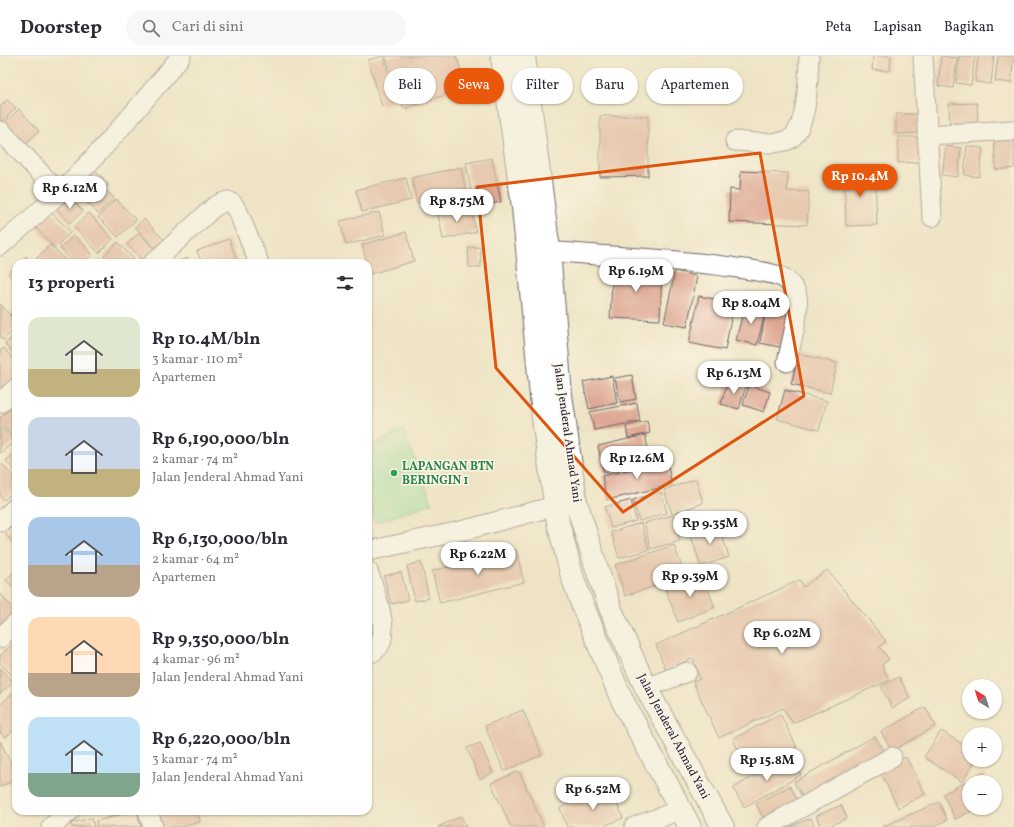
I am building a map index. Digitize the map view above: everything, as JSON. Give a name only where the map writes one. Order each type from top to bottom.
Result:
[{"type":"highway","name":"Jalan Jenderal Ahmad Yani","points":[[502,56],[531,195],[549,251],[542,289],[546,344],[544,427],[558,522],[572,576],[590,626],[621,698],[685,818]]},
{"type":"highway","name":"Jalan Jenderal Ahmad Yani","points":[[524,56],[531,195],[528,253],[542,289]]},
{"type":"highway","points":[[528,253],[549,251]]},
{"type":"highway","name":"Jalan Jenderal Ahmad Yani","points":[[546,344],[561,395],[576,502],[611,610],[646,688],[723,827]]},
{"type":"street","points":[[735,141],[786,141],[795,134],[806,107],[809,56]]},
{"type":"street","points":[[923,56],[932,217]]},
{"type":"street","points":[[0,246],[59,193],[114,136],[176,62]]},
{"type":"street","points":[[927,135],[1014,130]]},
{"type":"street","points":[[1,131],[59,193]]},
{"type":"street","points":[[157,259],[214,207],[228,201],[233,204],[239,214],[257,259]]},
{"type":"street","points":[[549,251],[599,256],[672,259],[768,273],[783,278],[790,284],[797,295],[798,307],[787,362]]},
{"type":"street","points":[[1,400],[12,391]]},
{"type":"street","points":[[372,550],[465,530],[555,506]]},
{"type":"street","points":[[0,522],[12,511]]},
{"type":"street","points":[[372,584],[381,613],[383,627],[382,638],[379,646],[372,653]]},
{"type":"street","points":[[0,638],[12,627]]},
{"type":"street","points":[[646,688],[687,672]]},
{"type":"street","points":[[767,827],[892,757]]},
{"type":"street","points":[[149,815],[153,827]]},
{"type":"street","points":[[634,827],[685,818]]},
{"type":"highlighted area","points":[[760,153],[804,396],[623,512],[496,368],[477,187]]},
{"type":"green space","name":"LAPANGAN BTN BERINGIN 1","points":[[403,429],[432,503],[375,523],[372,511],[372,447]]},
{"type":"building","points":[[383,56],[387,68],[384,68],[384,104],[388,104],[382,106],[368,60]]},
{"type":"building","points":[[385,56],[456,56],[460,68],[444,68],[444,95],[436,98],[436,68],[389,68]]},
{"type":"building","points":[[873,56],[891,56],[890,71],[872,70]]},
{"type":"building","points":[[941,56],[957,58],[953,88],[938,86]]},
{"type":"building","points":[[959,56],[975,56],[971,85],[956,83]]},
{"type":"building","points":[[978,56],[994,56],[991,84],[975,82]]},
{"type":"building","points":[[998,56],[1014,56],[1011,83],[995,81]]},
{"type":"building","points":[[7,100],[16,108],[0,124],[0,107]]},
{"type":"building","points":[[977,103],[978,126],[950,128],[949,104]]},
{"type":"building","points":[[402,104],[418,104],[404,109]]},
{"type":"building","points":[[19,109],[39,131],[25,144],[5,122]]},
{"type":"building","points":[[896,114],[918,114],[919,133],[896,134]]},
{"type":"building","points":[[600,116],[648,116],[648,176],[600,177]]},
{"type":"building","points":[[898,137],[921,137],[921,162],[898,163]]},
{"type":"building","points":[[1014,140],[1014,168],[996,170],[994,141]]},
{"type":"building","points":[[946,146],[961,148],[958,177],[942,175]]},
{"type":"building","points":[[967,146],[983,148],[979,177],[964,175]]},
{"type":"building","points":[[492,158],[501,202],[474,207],[466,163]]},
{"type":"building","points":[[461,167],[466,193],[417,203],[412,178]]},
{"type":"building","points":[[95,171],[109,185],[89,205],[75,191]]},
{"type":"building","points":[[741,171],[788,173],[787,191],[809,192],[807,225],[729,222],[730,189],[740,190]]},
{"type":"building","points":[[875,171],[877,225],[846,226],[844,172]]},
{"type":"building","points":[[406,178],[411,200],[362,212],[356,190]]},
{"type":"building","points":[[106,191],[114,198],[98,214],[91,206]]},
{"type":"building","points":[[69,197],[83,211],[70,223],[57,209]]},
{"type":"building","points":[[116,199],[136,220],[118,237],[98,217]]},
{"type":"building","points":[[471,207],[476,232],[443,239],[438,214]]},
{"type":"building","points":[[51,212],[71,232],[55,248],[35,227]]},
{"type":"building","points":[[379,212],[385,235],[346,245],[340,221]]},
{"type":"building","points":[[89,213],[113,239],[99,253],[74,227]]},
{"type":"building","points":[[144,219],[167,243],[158,251],[135,227]]},
{"type":"building","points":[[406,232],[414,261],[372,273],[372,259],[366,259],[362,245]]},
{"type":"building","points":[[139,233],[155,250],[145,259],[141,259],[127,244]]},
{"type":"building","points":[[74,235],[92,254],[87,259],[70,259],[60,248]]},
{"type":"building","points":[[229,239],[236,259],[200,259],[197,251]]},
{"type":"building","points":[[118,242],[133,259],[107,259],[104,256]]},
{"type":"building","points":[[50,245],[65,259],[36,259]]},
{"type":"building","points":[[480,247],[481,267],[469,267],[468,248]]},
{"type":"building","points":[[613,267],[662,268],[660,320],[610,318]]},
{"type":"building","points":[[12,270],[12,278],[8,274]]},
{"type":"building","points":[[675,271],[697,276],[687,327],[664,323]]},
{"type":"building","points":[[699,296],[734,303],[725,350],[689,343]]},
{"type":"building","points":[[0,304],[12,318],[12,332],[3,340],[0,337]]},
{"type":"building","points":[[745,305],[766,309],[757,345],[736,340]]},
{"type":"building","points":[[767,305],[791,309],[784,348],[760,343]]},
{"type":"building","points":[[12,338],[12,352],[5,344]]},
{"type":"building","points":[[4,348],[12,357],[12,379],[2,388],[0,385],[0,351]]},
{"type":"building","points":[[799,354],[837,363],[830,393],[791,384]]},
{"type":"building","points":[[632,375],[636,399],[620,402],[615,378]]},
{"type":"building","points":[[612,376],[617,403],[589,409],[583,382]]},
{"type":"building","points":[[728,381],[746,386],[739,409],[721,404]]},
{"type":"building","points":[[749,385],[770,392],[764,412],[743,405]]},
{"type":"building","points":[[785,390],[827,401],[819,430],[777,419]]},
{"type":"building","points":[[637,403],[640,421],[594,430],[590,412]]},
{"type":"building","points":[[12,407],[12,437],[0,424],[0,418]]},
{"type":"building","points":[[647,421],[650,433],[628,438],[626,426]]},
{"type":"building","points":[[0,427],[12,441],[12,443],[1,453]]},
{"type":"building","points":[[645,435],[651,462],[604,473],[598,446]]},
{"type":"building","points":[[12,456],[12,468],[6,461]]},
{"type":"building","points":[[667,461],[672,485],[607,500],[602,476]]},
{"type":"building","points":[[2,464],[12,475],[12,493],[4,500],[0,495],[0,466]]},
{"type":"building","points":[[696,479],[703,503],[672,514],[664,490]]},
{"type":"building","points":[[661,492],[667,513],[639,521],[633,500]]},
{"type":"building","points":[[631,500],[636,521],[611,528],[605,507]]},
{"type":"building","points":[[673,515],[680,541],[651,549],[644,523]]},
{"type":"building","points":[[641,523],[649,550],[619,558],[611,532]]},
{"type":"building","points":[[718,523],[729,557],[701,566],[690,533]]},
{"type":"building","points":[[12,527],[12,541],[5,534]]},
{"type":"building","points":[[674,545],[685,576],[625,596],[615,565]]},
{"type":"building","points":[[516,550],[524,582],[440,603],[432,571]]},
{"type":"building","points":[[421,562],[429,598],[415,601],[407,566]]},
{"type":"building","points":[[827,570],[886,641],[879,647],[889,659],[882,665],[889,680],[793,723],[783,708],[719,738],[693,682],[700,679],[693,658],[666,670],[656,645],[800,580],[803,587]]},
{"type":"building","points":[[401,572],[408,600],[391,604],[384,576]]},
{"type":"building","points":[[702,573],[715,607],[678,622],[665,588]]},
{"type":"building","points":[[12,574],[12,586],[6,580]]},
{"type":"building","points":[[0,594],[12,607],[12,618],[0,629]]},
{"type":"building","points":[[12,644],[12,675],[0,663],[0,656]]},
{"type":"building","points":[[0,668],[12,681],[12,683],[0,694]]},
{"type":"building","points":[[899,677],[910,698],[892,708],[881,686]]},
{"type":"building","points":[[12,694],[12,732],[5,738],[0,732],[0,705]]},
{"type":"building","points":[[925,707],[936,726],[892,751],[881,732]]},
{"type":"building","points":[[523,710],[542,755],[504,771],[485,726]]},
{"type":"building","points":[[780,714],[797,747],[749,771],[733,739]]},
{"type":"building","points":[[941,731],[962,744],[962,767],[972,767],[966,775],[962,775],[962,782],[924,757]]},
{"type":"building","points":[[875,736],[886,754],[804,800],[794,782]]},
{"type":"building","points":[[0,741],[12,766],[12,781],[0,787]]},
{"type":"building","points":[[480,743],[493,773],[480,779],[467,748]]},
{"type":"building","points":[[791,756],[801,775],[744,807],[733,788]]},
{"type":"building","points":[[906,757],[925,794],[898,808],[880,771]]},
{"type":"building","points":[[519,771],[544,827],[511,827],[491,783]]},
{"type":"building","points":[[962,784],[962,815],[963,815],[955,819],[943,794]]},
{"type":"building","points":[[790,786],[799,803],[765,821],[756,804]]},
{"type":"building","points":[[610,787],[623,818],[601,827],[567,827],[560,808]]},
{"type":"building","points":[[939,802],[947,820],[932,827],[882,827]]},
{"type":"building","points":[[841,805],[847,818],[827,827],[821,827],[816,816]]},
{"type":"building","points":[[121,815],[138,815],[141,827],[97,827],[96,821]]},
{"type":"building","points":[[158,815],[199,815],[200,822],[180,827],[161,827]]},
{"type":"building","points":[[461,816],[466,827],[438,827]]},
{"type":"building","points":[[92,818],[94,827],[72,827],[71,823]]},
{"type":"building","points":[[811,818],[815,827],[790,827]]},
{"type":"place","name":"LAPANGAN BTN BERINGIN 1","points":[[394,473]]}]
